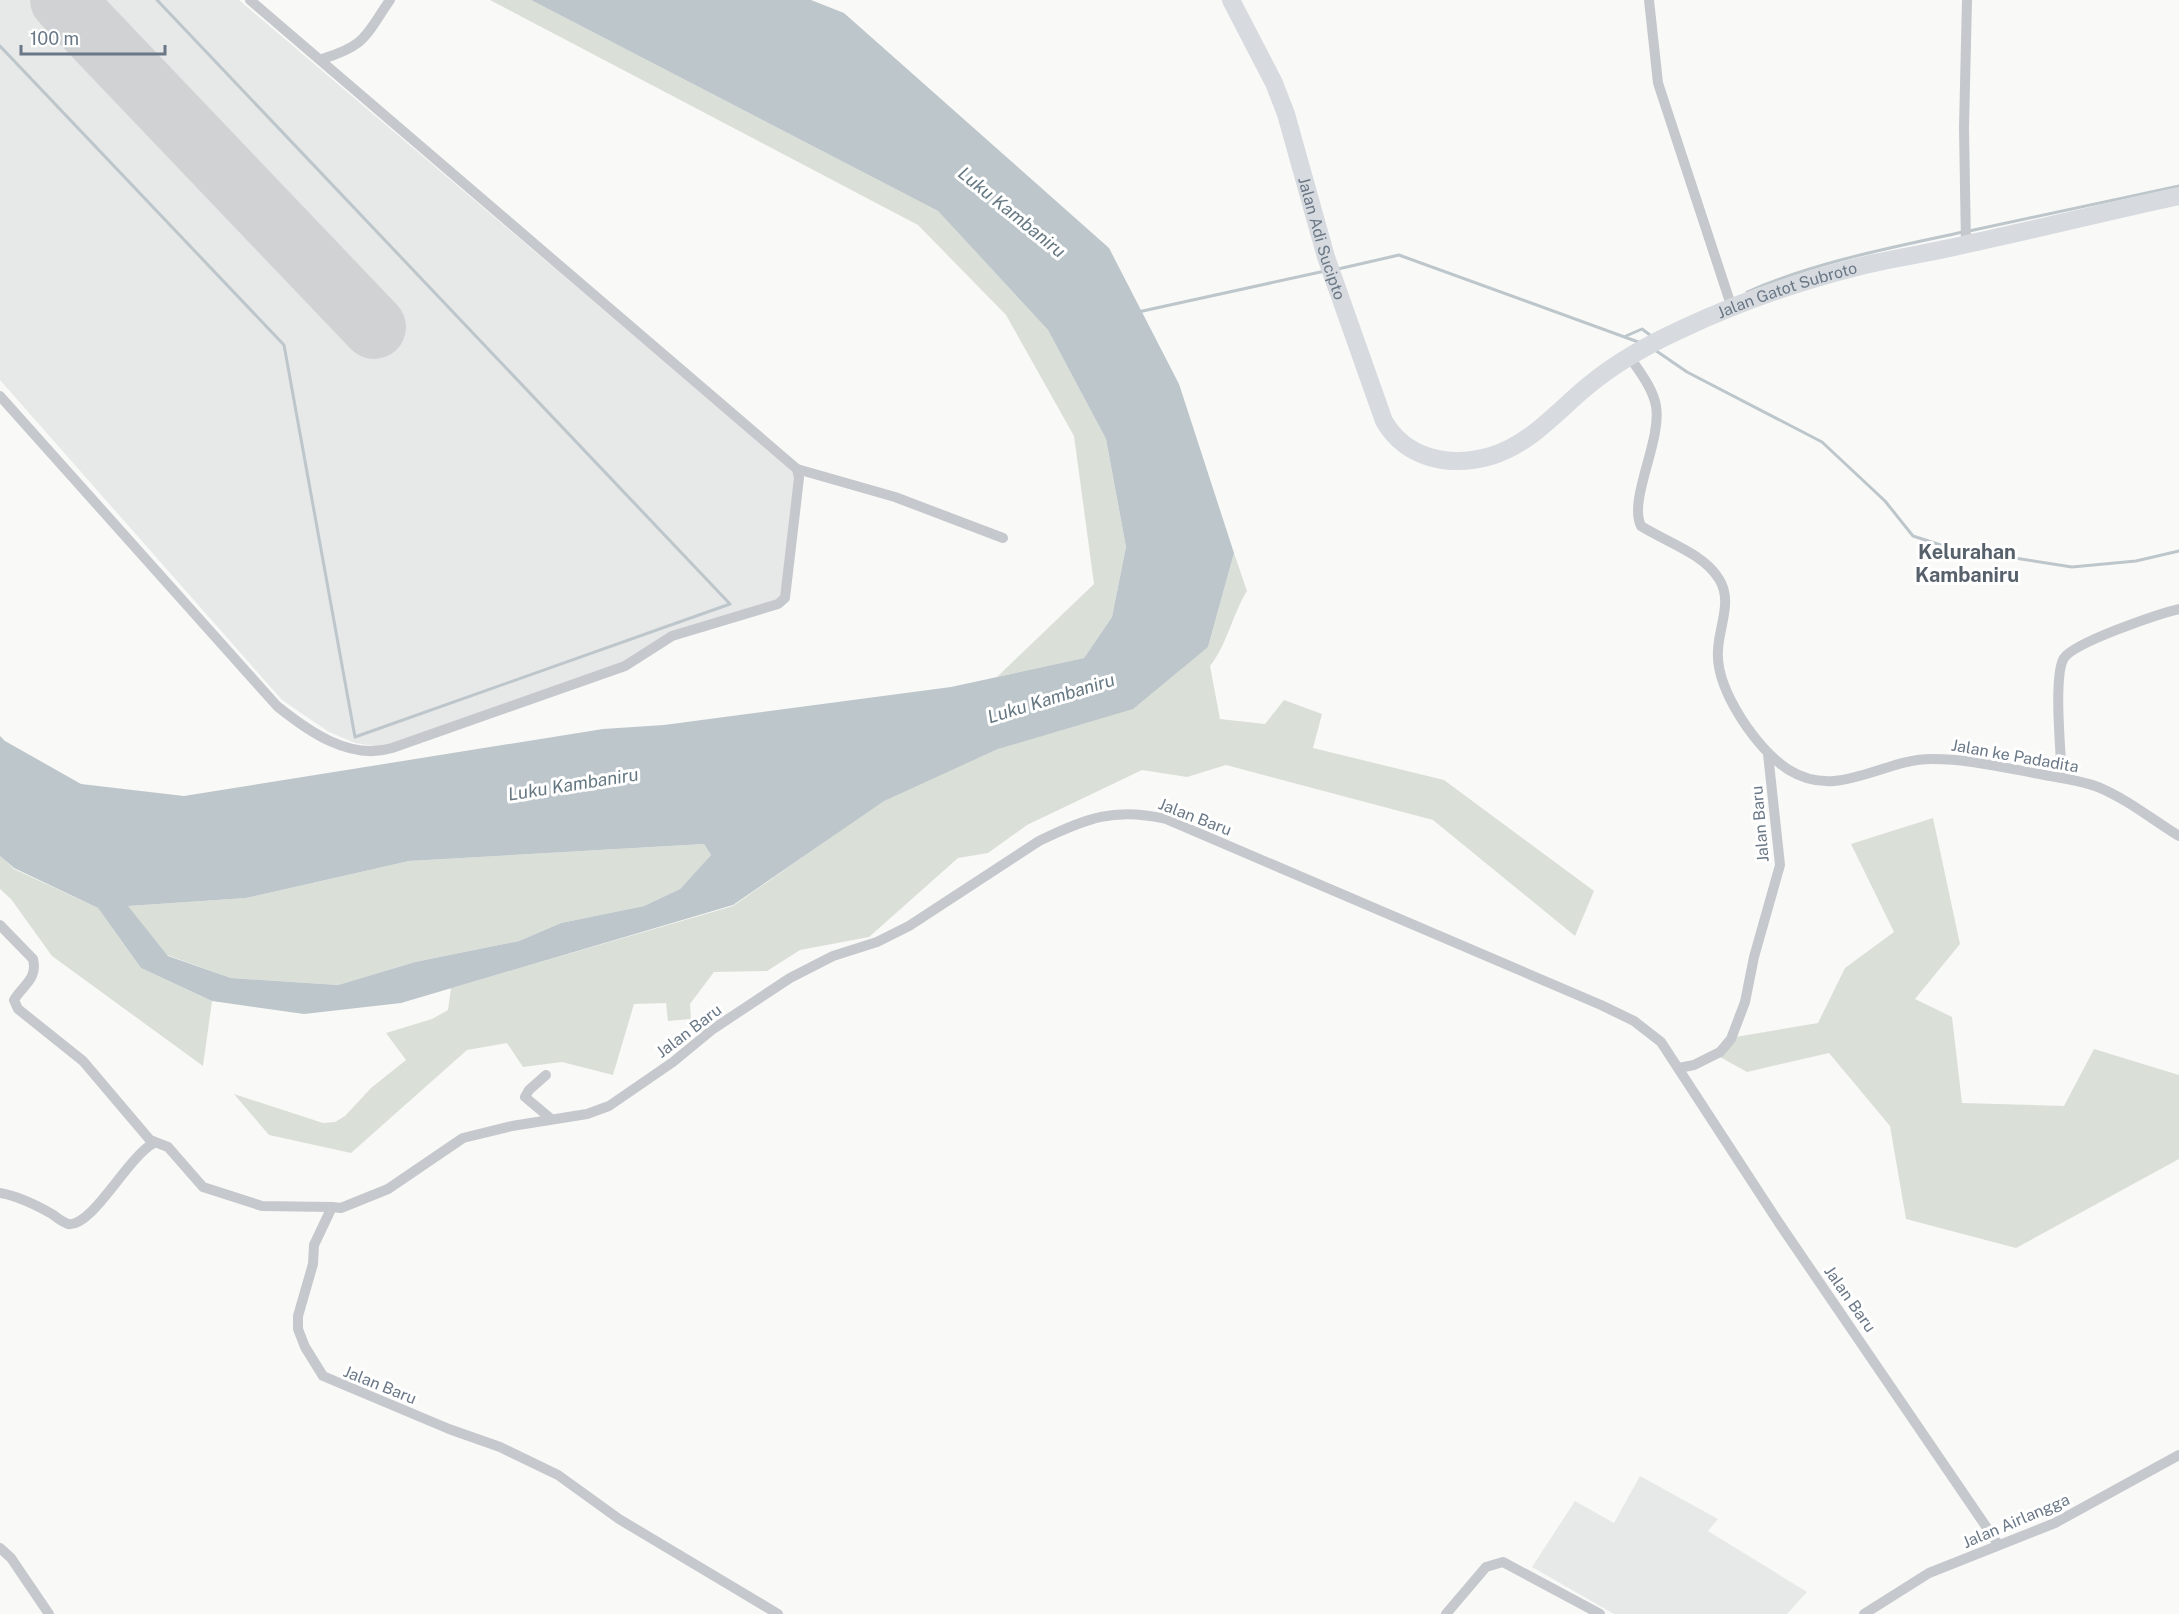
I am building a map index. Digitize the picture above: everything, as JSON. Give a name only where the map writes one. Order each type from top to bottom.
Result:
[{"type":"highway","name":"Jalan Adi Sucipto","points":[[1235,1],[1274,83],[1286,114],[1328,265],[1384,421],[1391,433],[1404,446],[1431,459]]},
{"type":"highway","name":"Jalan Gatot Subroto","points":[[1431,459],[1468,460],[1490,456],[1510,448],[1540,428],[1586,387],[1633,354],[1730,303],[1966,236],[2179,196]]},
{"type":"street","points":[[250,0],[322,59],[797,469],[895,497],[1003,538]]},
{"type":"street","points":[[322,59],[344,52],[363,41],[390,0]]},
{"type":"street","points":[[1649,0],[1658,83],[1730,303]]},
{"type":"street","points":[[1966,236],[1967,0]]},
{"type":"street","name":"Jalan ke Padadita","points":[[1633,354],[1656,403],[1658,425],[1640,499],[1638,519],[1641,526],[1706,563],[1719,578],[1725,591],[1717,651],[1721,673],[1733,703],[1768,754],[1791,771],[1823,782],[1841,782],[1910,760],[1930,758],[1954,759],[2062,778],[2097,787],[2131,804],[2179,836]]},
{"type":"street","points":[[0,396],[277,706],[324,739],[356,749],[392,748],[625,666],[672,636],[778,604],[785,598],[788,585],[799,478],[797,469]]},
{"type":"street","points":[[2062,778],[2058,675],[2064,658],[2080,646],[2179,609]]},
{"type":"street","name":"Jalan Baru","points":[[1679,1068],[1694,1065],[1720,1052],[1731,1039],[1745,1002],[1754,957],[1780,865],[1768,754]]},
{"type":"street","name":"Jalan Baru","points":[[778,1614],[619,1519],[558,1475],[500,1448],[431,1422],[323,1376],[305,1347],[298,1329],[298,1316],[314,1264],[314,1245],[332,1207],[341,1208],[388,1189],[463,1138],[550,1118],[586,1114],[609,1106],[673,1062],[713,1029],[790,978],[833,956],[877,942],[909,926],[1039,841],[1060,831],[1116,812],[1138,812],[1166,819],[1600,1005],[1649,1030],[1679,1068],[1779,1223],[1889,1380],[1998,1545]]},
{"type":"street","points":[[0,925],[35,965],[33,978],[17,995],[14,1005],[89,1066],[154,1143],[168,1147],[203,1187],[262,1206],[332,1207]]},
{"type":"street","points":[[546,1075],[529,1090],[525,1097],[550,1118]]},
{"type":"street","points":[[0,1193],[17,1198],[68,1224],[78,1223],[90,1215],[137,1155],[154,1143]]},
{"type":"street","name":"Jalan Airlangga","points":[[1864,1614],[1929,1573],[2065,1518],[2178,1457]]},
{"type":"street","points":[[0,1548],[11,1558],[49,1614]]},
{"type":"street","points":[[1446,1614],[1486,1567],[1503,1562],[1600,1614]]},
{"type":"shaded area","points":[[0,0],[239,0],[794,472],[796,477],[781,598],[671,632],[628,662],[381,747],[355,743],[329,732],[282,700],[0,380]]},
{"type":"shaded area","points":[[490,0],[531,0],[938,211],[1048,330],[1106,439],[1126,547],[1112,617],[1084,658],[997,677],[1094,584],[1074,436],[1006,315],[918,225]]},
{"type":"shaded area","points":[[1234,553],[1247,591],[1221,649],[1210,666],[1220,719],[1265,724],[1284,700],[1322,714],[1313,748],[1444,780],[1594,891],[1575,936],[1433,820],[1226,765],[1187,777],[1142,770],[1027,825],[988,853],[958,858],[869,937],[800,950],[767,971],[714,972],[690,1004],[691,1019],[668,1021],[666,1003],[634,1004],[613,1075],[562,1062],[523,1067],[507,1043],[467,1050],[351,1153],[269,1135],[234,1094],[323,1123],[335,1122],[345,1116],[371,1088],[406,1060],[386,1033],[432,1019],[448,1010],[451,988],[733,906],[884,800],[998,749],[1208,647]]},
{"type":"shaded area","points":[[1933,818],[1960,944],[1915,999],[1952,1017],[1962,1103],[2064,1106],[2094,1049],[2179,1075],[2179,1159],[2016,1248],[1906,1219],[1890,1126],[1829,1053],[1747,1072],[1720,1057],[1735,1037],[1818,1023],[1845,968],[1894,932],[1851,844]]},
{"type":"shaded area","points":[[704,844],[711,855],[680,889],[644,906],[561,923],[519,941],[415,962],[338,985],[231,978],[167,955],[127,906],[246,898],[409,861]]},
{"type":"shaded area","points":[[0,856],[14,869],[98,908],[141,968],[212,1001],[203,1066],[52,956],[11,899],[0,889]]},
{"type":"shaded area","points":[[1640,1476],[1718,1519],[1708,1531],[1807,1592],[1787,1614],[1614,1614],[1532,1567],[1575,1501],[1614,1523]]},
{"type":"water","name":"Luku Kambaniru","points":[[531,0],[811,0],[844,13],[1109,248],[1179,384],[1234,553],[1208,647],[1133,709],[998,749],[884,801],[733,905],[401,1003],[304,1014],[212,1001],[141,968],[98,908],[14,868],[0,856],[0,736],[81,784],[184,796],[603,729],[664,725],[951,687],[1084,658],[1112,617],[1126,547],[1106,439],[1048,330],[938,211]],"holes":[[[704,844],[711,855],[680,889],[644,906],[561,923],[519,941],[415,962],[338,985],[231,978],[168,956],[128,906],[246,898],[409,861]]]},
{"type":"waterway","points":[[0,46],[284,345],[355,737],[730,604],[157,0]]},
{"type":"waterway","points":[[1969,231],[2179,186]]},
{"type":"waterway","points":[[1747,292],[1826,264],[1963,232]]},
{"type":"waterway","points":[[1338,269],[1399,255],[1641,343]]},
{"type":"waterway","points":[[1138,312],[1325,271]]},
{"type":"waterway","points":[[1626,336],[1642,329],[1650,335]]},
{"type":"waterway","points":[[1655,350],[1687,372],[1822,442],[1885,501],[1913,536],[1950,548],[2072,567],[2136,561],[2179,551]]},
{"type":"runway","points":[[62,0],[374,327]]},
{"type":"district","name":"Kelurahan Kambaniru","points":[[1967,564]]}]
